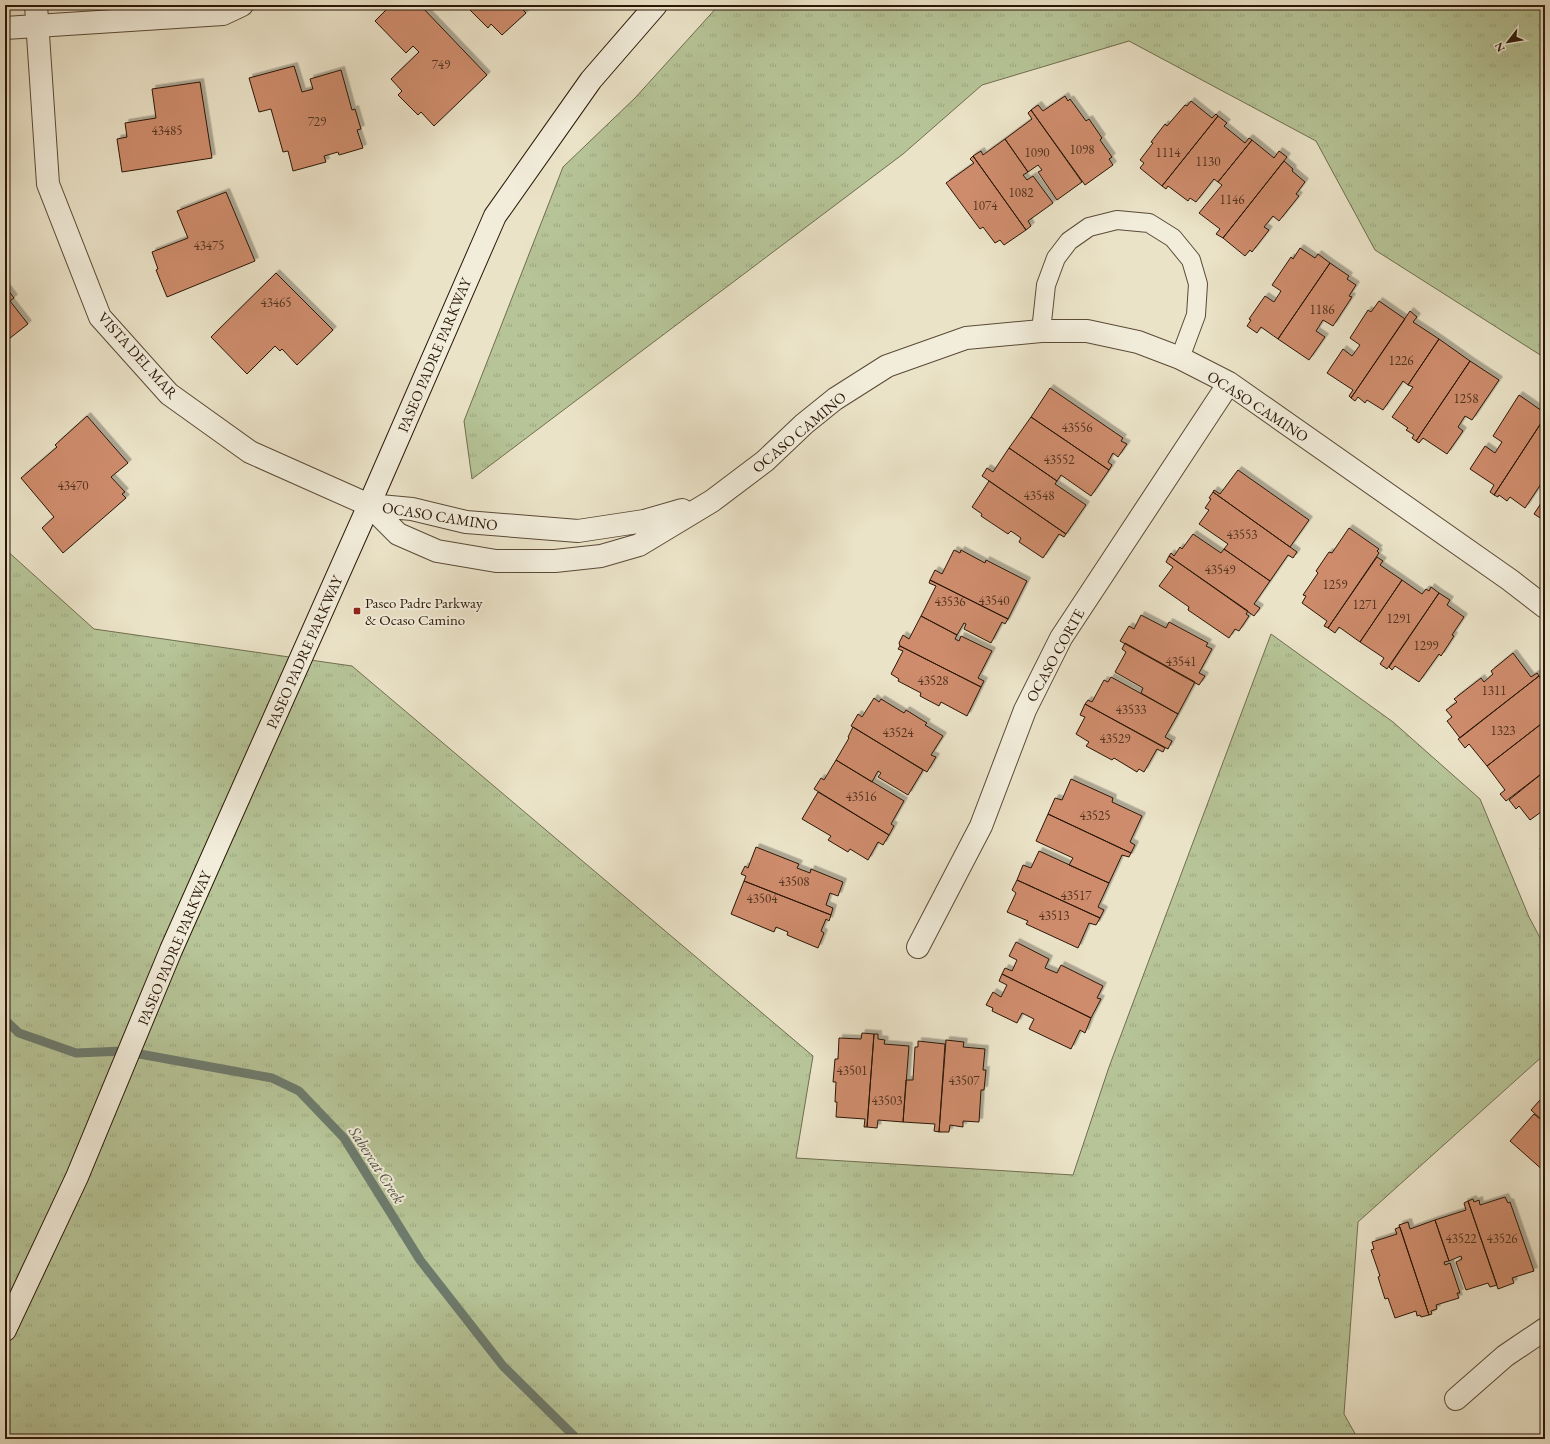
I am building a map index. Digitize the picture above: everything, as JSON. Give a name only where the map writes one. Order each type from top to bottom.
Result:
[{"type":"street","points":[[5,28],[36,15],[223,14],[242,5]]},
{"type":"street","name":"PASEO PADRE PARKWAY","points":[[5,1330],[78,1178],[172,950],[495,216],[591,80],[656,5]]},
{"type":"street","name":"VISTA DEL MAR","points":[[36,15],[48,184],[100,317],[169,394],[250,452],[369,505]]},
{"type":"street","name":"OCASO CAMINO","points":[[369,505],[398,534],[437,551],[496,561],[555,562],[601,556],[639,545],[712,501],[765,462],[804,424],[835,399],[887,366],[966,338],[1041,331],[1087,331],[1138,342],[1180,358],[1229,383],[1510,580],[1545,607]]},
{"type":"street","name":"OCASO CORTE","points":[[918,947],[981,826],[1025,710],[1061,638],[1229,383]]},
{"type":"street","name":"OCASO CAMINO","points":[[369,505],[412,509],[466,522],[578,530],[644,521],[712,501]]},
{"type":"street","points":[[1456,1399],[1505,1356],[1545,1330]]},
{"type":"lane","points":[[1041,331],[1046,285],[1056,258],[1069,241],[1089,227],[1117,220],[1149,223],[1173,238],[1191,260],[1198,284],[1196,315],[1180,358]]},
{"type":"green space","points":[[719,5],[1545,5],[1545,358],[1375,250],[1316,141],[1129,41],[982,85],[903,154],[472,479],[464,421],[563,167],[635,98]]},
{"type":"green space","points":[[5,549],[94,629],[352,666],[813,1056],[796,1158],[1073,1175],[1109,1067],[1271,634],[1393,722],[1480,799],[1529,917],[1545,947],[1545,1054],[1358,1222],[1344,1414],[1358,1439],[5,1439]]},
{"type":"building","points":[[391,5],[420,5],[487,75],[434,126],[421,112],[418,115],[398,95],[402,91],[391,79],[419,52],[413,46],[406,53],[375,21]]},
{"type":"building","points":[[465,5],[526,5],[522,9],[526,13],[502,35],[491,24],[488,28]]},
{"type":"building","points":[[294,66],[302,92],[313,89],[310,79],[341,70],[352,110],[355,109],[361,129],[357,130],[363,148],[339,155],[338,152],[324,156],[326,162],[293,171],[288,151],[283,152],[271,109],[259,112],[249,78]]},
{"type":"building","points":[[200,82],[212,158],[122,172],[117,139],[127,137],[125,123],[156,118],[152,89]]},
{"type":"building","points":[[1065,96],[1068,101],[1070,99],[1086,121],[1089,119],[1102,138],[1100,140],[1112,157],[1109,159],[1113,165],[1085,185],[1031,110],[1038,105],[1043,111]]},
{"type":"building","points":[[1191,101],[1212,118],[1216,114],[1218,116],[1162,186],[1140,168],[1144,163],[1140,160],[1153,143],[1151,142],[1165,124],[1167,126],[1185,105],[1187,106]]},
{"type":"building","points":[[1031,110],[1082,182],[1057,200],[1038,172],[1042,170],[1038,165],[1028,172],[1005,139],[1032,119],[1028,113]]},
{"type":"building","points":[[1218,116],[1227,123],[1224,126],[1245,143],[1249,138],[1252,140],[1218,182],[1214,179],[1196,202],[1190,198],[1188,201],[1168,186],[1166,189],[1162,186]]},
{"type":"building","points":[[1005,139],[1028,172],[1023,175],[1027,180],[1033,176],[1053,203],[1028,221],[1031,226],[1026,230],[973,156],[981,151],[983,155]]},
{"type":"building","points":[[1252,140],[1274,158],[1279,151],[1287,157],[1223,238],[1216,234],[1220,229],[1199,213],[1222,185],[1218,182]]},
{"type":"building","points":[[973,156],[1026,230],[1004,245],[1000,240],[995,243],[983,227],[980,229],[946,183],[974,163],[970,159]]},
{"type":"building","points":[[1284,161],[1293,169],[1292,171],[1305,182],[1296,194],[1299,196],[1279,221],[1273,216],[1264,227],[1269,230],[1252,252],[1250,250],[1245,256],[1223,238]]},
{"type":"building","points":[[226,192],[255,261],[167,297],[156,270],[158,269],[152,252],[188,238],[177,211]]},
{"type":"building","points":[[1300,248],[1315,258],[1318,254],[1330,263],[1278,339],[1261,327],[1257,333],[1247,326],[1251,320],[1249,319],[1265,296],[1274,302],[1281,291],[1272,285],[1291,257],[1293,259]]},
{"type":"building","points":[[1330,263],[1349,276],[1347,279],[1356,285],[1349,296],[1352,297],[1333,326],[1323,320],[1316,331],[1325,337],[1309,360],[1278,339]]},
{"type":"building","points":[[276,273],[333,330],[297,365],[282,349],[280,351],[275,346],[247,374],[211,337]]},
{"type":"building","points":[[5,286],[14,298],[10,301],[28,324],[5,342]]},
{"type":"building","points":[[1379,301],[1405,319],[1351,398],[1349,396],[1353,390],[1327,373],[1343,349],[1352,356],[1360,345],[1350,338],[1368,310],[1371,312]]},
{"type":"building","points":[[1410,311],[1417,317],[1413,322],[1439,339],[1408,385],[1403,381],[1383,410],[1367,400],[1365,403],[1358,397],[1355,401],[1351,398]]},
{"type":"building","points":[[1439,339],[1470,361],[1416,441],[1412,438],[1414,435],[1406,430],[1408,428],[1392,417],[1413,387],[1408,385]]},
{"type":"building","points":[[1470,361],[1499,380],[1472,420],[1465,416],[1458,427],[1463,431],[1447,454],[1423,438],[1419,443],[1416,441]]},
{"type":"building","points":[[1050,388],[1123,438],[1121,441],[1127,444],[1118,457],[1113,453],[1108,462],[1112,465],[1109,470],[1031,417]]},
{"type":"building","points":[[1519,395],[1545,413],[1545,417],[1494,495],[1490,492],[1494,485],[1470,469],[1485,446],[1495,453],[1502,442],[1493,436]]},
{"type":"building","points":[[87,416],[128,463],[111,477],[125,492],[122,494],[126,498],[63,553],[42,528],[54,517],[21,478],[57,447],[55,445]]},
{"type":"building","points":[[1031,417],[1109,470],[1091,496],[1061,475],[1057,481],[1009,448]]},
{"type":"building","points":[[1545,417],[1545,478],[1525,508],[1510,497],[1507,501],[1499,495],[1498,497],[1494,495]]},
{"type":"building","points":[[1009,448],[1057,481],[1055,484],[1086,505],[1066,534],[982,476],[987,468],[993,472]]},
{"type":"building","points":[[1238,470],[1309,520],[1290,547],[1213,492],[1214,490],[1220,494]]},
{"type":"building","points":[[989,481],[1066,534],[1064,537],[1059,534],[1043,558],[1019,542],[1021,538],[1011,531],[1008,534],[981,516],[982,514],[972,507]]},
{"type":"building","points":[[1213,492],[1297,552],[1293,558],[1288,555],[1270,581],[1224,549],[1228,544],[1199,524],[1209,510],[1205,508],[1211,499],[1209,498]]},
{"type":"building","points":[[1545,497],[1545,521],[1534,514]]},
{"type":"building","points":[[1349,528],[1379,549],[1377,551],[1379,553],[1328,628],[1324,626],[1327,621],[1302,603],[1306,596],[1303,595],[1318,573],[1316,571],[1329,552],[1332,553]]},
{"type":"building","points":[[1193,534],[1221,553],[1224,549],[1270,581],[1254,604],[1260,608],[1254,616],[1169,556],[1171,553],[1174,556],[1180,547],[1182,549]]},
{"type":"building","points":[[954,550],[960,553],[961,550],[985,563],[986,560],[1027,581],[1008,619],[930,580],[935,570],[942,574]]},
{"type":"building","points":[[1169,556],[1248,611],[1246,614],[1249,616],[1239,631],[1235,629],[1229,638],[1188,610],[1189,607],[1159,586],[1173,567],[1166,562]]},
{"type":"building","points":[[1377,557],[1383,561],[1380,565],[1402,580],[1360,642],[1339,627],[1335,633],[1328,628]]},
{"type":"building","points":[[930,580],[1008,619],[1005,624],[1002,622],[991,643],[964,629],[966,624],[964,623],[957,635],[921,616],[936,586],[929,583]]},
{"type":"building","points":[[1402,580],[1422,594],[1426,589],[1429,591],[1431,587],[1439,593],[1387,669],[1380,664],[1384,658],[1360,642]]},
{"type":"building","points":[[1439,593],[1450,600],[1447,605],[1464,617],[1441,656],[1439,654],[1419,682],[1395,666],[1392,670],[1389,667]]},
{"type":"building","points":[[1141,615],[1166,628],[1169,622],[1208,643],[1206,646],[1212,649],[1199,673],[1205,676],[1199,685],[1120,641],[1129,626],[1134,629]]},
{"type":"building","points":[[921,616],[957,635],[955,639],[959,641],[961,636],[992,651],[978,678],[984,681],[981,687],[900,646],[899,643],[903,635],[909,639]]},
{"type":"building","points":[[1125,643],[1195,682],[1178,714],[1141,693],[1143,688],[1115,672],[1126,652],[1122,649]]},
{"type":"building","points":[[900,646],[981,687],[967,716],[941,702],[939,706],[920,696],[921,693],[898,681],[899,679],[891,674],[903,651],[898,649]]},
{"type":"building","points":[[1513,653],[1531,677],[1537,673],[1539,676],[1460,738],[1447,721],[1452,717],[1446,710],[1457,702],[1454,699],[1481,678],[1484,682],[1493,674],[1491,671]]},
{"type":"building","points":[[1539,676],[1545,684],[1545,721],[1487,766],[1469,744],[1465,748],[1458,739]]},
{"type":"building","points":[[1111,677],[1178,714],[1165,737],[1172,741],[1168,749],[1085,704],[1088,700],[1092,702],[1104,680],[1108,682]]},
{"type":"building","points":[[874,698],[879,702],[881,699],[904,713],[906,710],[927,723],[925,725],[943,736],[931,755],[936,757],[927,772],[851,726],[858,714],[862,717]]},
{"type":"building","points":[[1085,704],[1165,748],[1163,752],[1157,749],[1144,772],[1139,769],[1137,772],[1114,758],[1112,760],[1086,746],[1089,742],[1076,734],[1085,717],[1080,715]]},
{"type":"building","points":[[1545,721],[1545,771],[1506,801],[1500,794],[1505,790],[1487,766]]},
{"type":"building","points":[[853,727],[923,770],[908,795],[878,777],[881,773],[878,771],[872,782],[836,760],[849,738],[848,737]]},
{"type":"building","points":[[836,760],[904,801],[891,824],[894,826],[889,835],[814,789],[821,778],[824,780]]},
{"type":"building","points":[[1545,771],[1545,813],[1543,815],[1541,812],[1530,820],[1519,806],[1516,809],[1509,800]]},
{"type":"building","points":[[1071,779],[1113,798],[1112,802],[1142,816],[1130,842],[1135,845],[1131,853],[1048,814],[1055,798],[1062,800]]},
{"type":"building","points":[[818,792],[889,835],[883,845],[878,842],[868,860],[850,849],[848,852],[828,840],[831,836],[802,819]]},
{"type":"building","points":[[1048,814],[1131,853],[1129,857],[1122,855],[1109,883],[1069,865],[1073,858],[1036,841]]},
{"type":"building","points":[[1545,846],[1545,869],[1540,857],[1543,855],[1540,848]]},
{"type":"building","points":[[756,847],[799,864],[797,868],[810,873],[811,869],[843,882],[838,896],[830,893],[826,905],[833,908],[831,915],[744,881],[746,876],[741,874],[745,866],[748,868]]},
{"type":"building","points":[[1039,851],[1109,883],[1098,907],[1104,910],[1100,918],[1017,880],[1023,865],[1031,868]]},
{"type":"building","points":[[1017,880],[1100,918],[1096,925],[1089,923],[1078,948],[1026,924],[1028,921],[1007,912],[1016,893],[1012,890]]},
{"type":"building","points":[[744,881],[831,915],[829,921],[826,919],[821,931],[824,933],[818,948],[787,935],[788,932],[776,927],[774,932],[731,914]]},
{"type":"building","points":[[1016,942],[1049,959],[1045,968],[1057,973],[1061,965],[1103,986],[1097,998],[1101,999],[1091,1018],[1002,974],[1005,968],[1012,971],[1017,960],[1009,956]]},
{"type":"building","points":[[1002,974],[1091,1018],[1085,1033],[1080,1030],[1071,1049],[1029,1029],[1034,1019],[1022,1013],[1017,1023],[992,1011],[993,1008],[986,1005],[993,992],[1001,997],[1007,985],[999,981]]},
{"type":"building","points":[[862,1033],[874,1034],[867,1127],[864,1127],[865,1119],[836,1117],[836,1082],[833,1082],[835,1059],[838,1059],[839,1038],[861,1039]]},
{"type":"building","points":[[874,1034],[878,1034],[878,1039],[885,1040],[884,1044],[909,1046],[903,1122],[878,1120],[877,1128],[867,1127]]},
{"type":"building","points":[[946,1040],[964,1042],[963,1047],[985,1049],[983,1070],[986,1070],[984,1090],[981,1090],[979,1122],[963,1121],[963,1127],[950,1125],[949,1132],[939,1132]]},
{"type":"building","points":[[918,1041],[945,1044],[939,1132],[934,1131],[935,1124],[903,1122],[906,1080],[913,1080],[915,1047],[918,1047]]},
{"type":"building","points":[[1541,1099],[1545,1101],[1545,1123],[1531,1110]]},
{"type":"building","points":[[1534,1114],[1545,1123],[1545,1172],[1510,1141]]},
{"type":"building","points":[[1505,1197],[1508,1203],[1510,1202],[1534,1271],[1512,1278],[1514,1283],[1498,1289],[1468,1201],[1473,1199],[1474,1202],[1479,1200],[1480,1205]]},
{"type":"building","points":[[1468,1201],[1497,1285],[1490,1287],[1488,1283],[1466,1290],[1456,1262],[1462,1259],[1461,1256],[1449,1261],[1435,1220],[1466,1210],[1464,1203]]},
{"type":"building","points":[[1435,1220],[1449,1261],[1444,1262],[1445,1265],[1450,1263],[1460,1293],[1457,1293],[1459,1298],[1436,1305],[1437,1309],[1431,1311],[1432,1314],[1429,1315],[1399,1225],[1408,1222],[1410,1229]]},
{"type":"building","points":[[1400,1227],[1429,1315],[1421,1317],[1420,1315],[1417,1316],[1416,1311],[1395,1318],[1388,1298],[1385,1299],[1378,1277],[1380,1276],[1371,1250],[1374,1249],[1372,1242],[1397,1234],[1395,1229]]},
{"type":"waterway","name":"Sabercat Creek","points":[[5,1020],[19,1033],[76,1053],[123,1051],[272,1078],[299,1091],[344,1138],[420,1260],[503,1366],[577,1439]]},
{"type":"place","name":"Paseo Padre Parkway & Ocaso Camino","points":[[357,611]]}]
